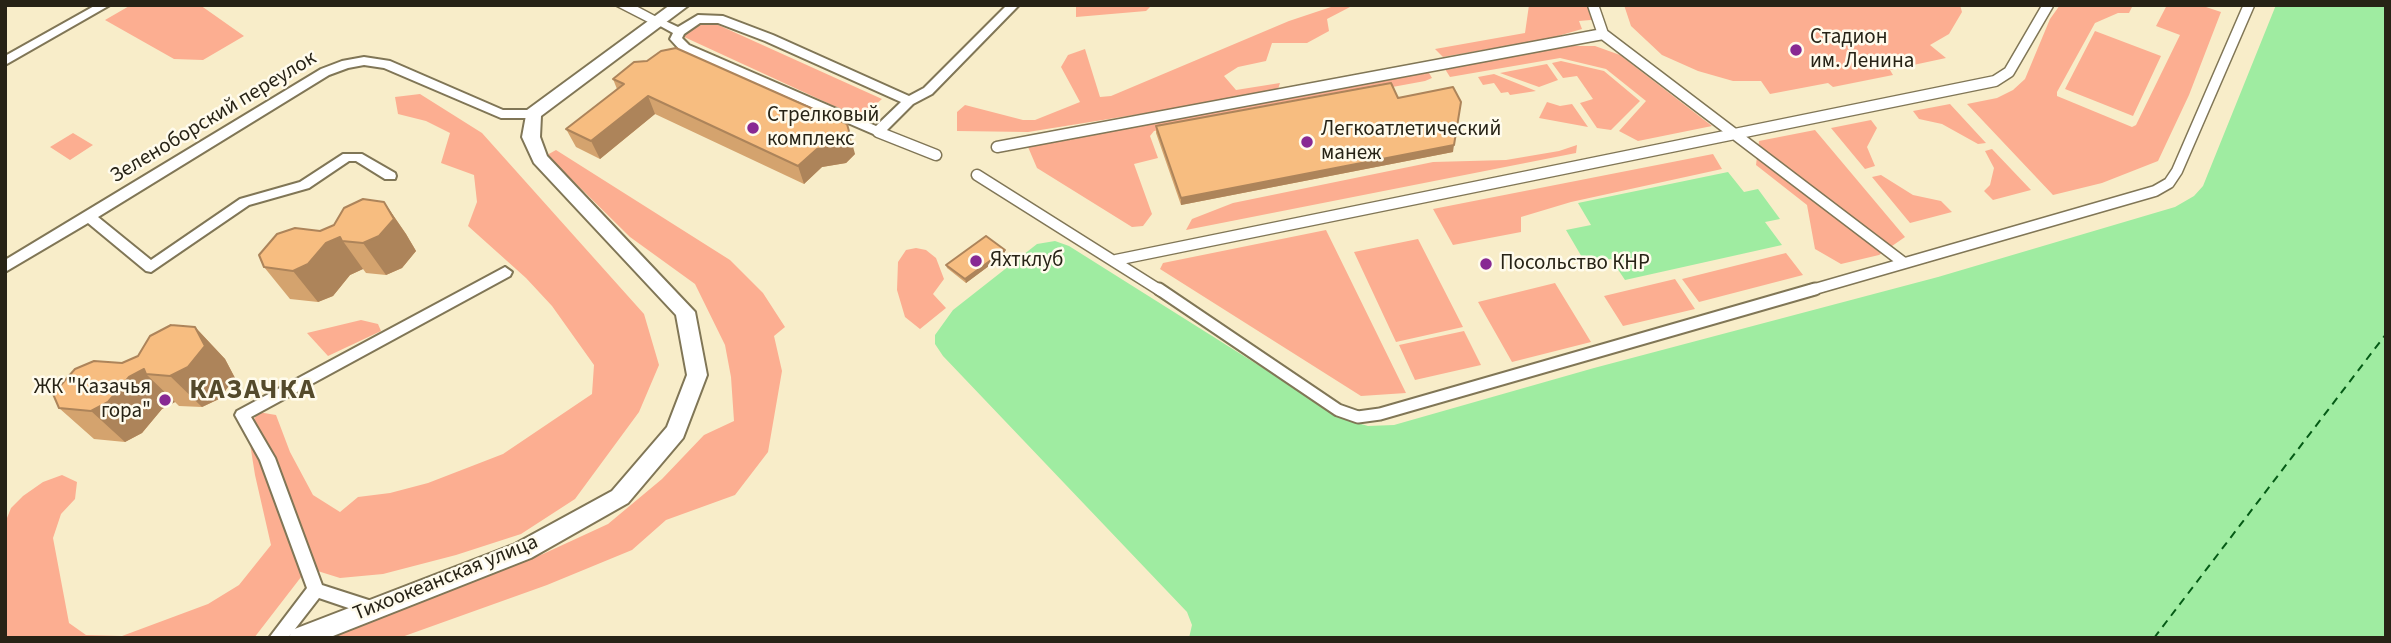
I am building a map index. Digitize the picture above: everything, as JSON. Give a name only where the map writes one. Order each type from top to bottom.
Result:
[{"type":"main road","points":[[533,114],[681,5]]},
{"type":"main road","name":"Тихоокеанская улица","points":[[300,638],[523,551],[620,497],[676,432],[697,375],[685,312],[540,159],[531,138],[533,114]]},
{"type":"street","points":[[9,55],[105,5]]},
{"type":"street","points":[[622,5],[679,32]]},
{"type":"street","points":[[878,132],[909,101],[928,91],[1014,5]]},
{"type":"street","points":[[1593,5],[1603,34],[1904,263]]},
{"type":"street","points":[[1116,260],[2003,78],[2048,5]]},
{"type":"street","points":[[977,174],[1116,260],[1338,410],[1358,417],[1380,414],[2155,191],[2169,183],[2177,171],[2249,5]]},
{"type":"street","points":[[909,101],[769,38],[719,19],[698,19],[679,32],[676,39],[685,48],[936,155]]},
{"type":"street","points":[[997,147],[1603,34]]},
{"type":"street","name":"Зеленоборский переулок","points":[[5,267],[325,72],[346,64],[364,61],[386,64],[501,114],[533,114]]},
{"type":"street","points":[[88,216],[151,267],[246,202],[304,184],[347,158],[358,157],[390,176]]},
{"type":"street","points":[[316,590],[267,458],[242,415],[505,272]]},
{"type":"street","points":[[316,590],[375,609]]},
{"type":"street","points":[[277,638],[316,590]]},
{"type":"shaded area","points":[[131,5],[200,5],[244,36],[203,60],[174,59],[105,20]]},
{"type":"shaded area","points":[[1076,5],[1152,5],[1146,11],[1076,17]]},
{"type":"shaded area","points":[[1337,5],[1350,7],[1327,19],[1329,31],[1307,43],[1272,43],[1266,61],[1238,67],[1224,76],[1236,90],[1280,83],[1277,92],[1028,132],[957,131],[957,112],[965,105],[1023,120],[1035,120],[1080,102],[1061,67],[1068,55],[1085,49],[1100,97],[1111,96],[1289,21]]},
{"type":"shaded area","points":[[1529,5],[1597,5],[1602,19],[1579,21],[1582,29],[1551,38],[1443,57],[1435,49],[1525,33]]},
{"type":"shaded area","name":"Стадион им. Ленина","points":[[1624,5],[1960,5],[1962,12],[1949,34],[1930,45],[1946,58],[1890,70],[1893,75],[1833,87],[1828,83],[1770,94],[1761,81],[1733,81],[1698,71],[1662,55],[1631,26]]},
{"type":"shaded area","points":[[2060,5],[2133,5],[2129,13],[2118,13],[2095,23],[2057,92],[2057,96],[2132,127],[2136,125],[2180,35],[2156,26],[2167,5],[2200,5],[2221,12],[2189,95],[2158,161],[2102,183],[2053,195],[1967,104],[1997,98],[2013,90],[2025,79],[2050,19]]},
{"type":"shaded area","points":[[2276,5],[2386,5],[2386,638],[1189,638],[1192,625],[1187,612],[943,356],[935,344],[935,335],[953,310],[1037,244],[1055,241],[1069,246],[1344,419],[1368,426],[1394,425],[1594,368],[1938,277],[2175,207],[2194,196],[2203,186]]},
{"type":"shaded area","points":[[705,19],[882,99],[860,118],[682,36]]},
{"type":"shaded area","points":[[2095,31],[2161,56],[2133,116],[2065,89]]},
{"type":"shaded area","points":[[1572,46],[1595,46],[1620,55],[1712,126],[1638,141],[1619,131],[1646,101],[1606,69],[1560,58],[1450,77],[1445,69]]},
{"type":"shaded area","points":[[1561,61],[1604,71],[1640,101],[1611,130],[1597,128],[1580,103],[1593,99],[1577,76],[1563,78],[1552,63]]},
{"type":"shaded area","points":[[1547,64],[1558,80],[1539,87],[1500,73]]},
{"type":"shaded area","points":[[1429,73],[1432,78],[1154,131],[1150,136],[1158,158],[1134,164],[1152,214],[1143,226],[1132,227],[1037,168],[1028,147]]},
{"type":"shaded area","points":[[1494,74],[1536,91],[1510,95],[1508,92],[1501,93],[1494,83],[1483,85],[1478,77]]},
{"type":"shaded area","points":[[420,94],[482,133],[644,314],[659,365],[639,412],[575,499],[521,534],[383,574],[340,578],[308,568],[254,638],[5,638],[5,523],[11,508],[43,482],[62,475],[77,482],[75,499],[61,514],[53,538],[69,623],[86,635],[122,636],[208,604],[239,585],[271,545],[248,431],[258,412],[276,415],[290,452],[313,495],[340,512],[358,497],[390,493],[428,483],[503,454],[592,394],[594,365],[552,306],[526,278],[468,226],[477,202],[474,175],[441,163],[450,133],[426,121],[398,114],[395,97]]},
{"type":"shaded area","points":[[1547,102],[1560,106],[1572,104],[1588,127],[1539,118]]},
{"type":"shaded area","points":[[1950,104],[1986,143],[1978,144],[1942,124],[1919,119],[1913,111]]},
{"type":"shaded area","points":[[1871,120],[1877,128],[1867,147],[1875,166],[1865,169],[1831,128]]},
{"type":"shaded area","points":[[1815,130],[1905,237],[1879,255],[1841,264],[1815,249],[1807,205],[1756,165],[1759,141]]},
{"type":"shaded area","points":[[73,133],[93,145],[70,160],[50,147]]},
{"type":"shaded area","points":[[1577,145],[1576,153],[1186,230],[1192,219],[1233,203],[1433,162],[1506,160],[1559,151]]},
{"type":"shaded area","points":[[1992,149],[2031,190],[1993,200],[1984,191],[1990,185],[1994,168],[1985,151]]},
{"type":"shaded area","points":[[556,150],[730,260],[763,293],[785,327],[774,336],[782,371],[768,452],[735,495],[666,520],[632,550],[547,585],[399,638],[317,638],[543,554],[608,524],[662,479],[704,435],[734,421],[731,377],[725,345],[695,284],[630,237],[547,155]]},
{"type":"shaded area","points":[[1713,154],[1722,169],[1571,202],[1521,217],[1521,232],[1453,245],[1433,209]]},
{"type":"shaded area","points":[[1728,172],[1744,192],[1758,189],[1780,219],[1765,222],[1782,245],[1625,280],[1611,259],[1586,264],[1566,230],[1591,225],[1578,203]]},
{"type":"shaded area","points":[[1881,175],[1913,195],[1941,201],[1952,212],[1910,223],[1872,177]]},
{"type":"shaded area","points":[[1326,230],[1406,393],[1361,396],[1160,269],[1163,263]]},
{"type":"shaded area","points":[[1418,239],[1463,327],[1396,342],[1354,252]]},
{"type":"shaded area","points":[[906,250],[926,250],[936,258],[944,279],[933,294],[946,308],[920,329],[905,317],[897,290],[898,262]]},
{"type":"shaded area","points":[[1786,253],[1803,275],[1699,302],[1682,279]]},
{"type":"shaded area","points":[[1675,279],[1695,309],[1623,326],[1604,296]]},
{"type":"shaded area","points":[[1555,283],[1591,342],[1512,362],[1478,302]]},
{"type":"shaded area","points":[[361,320],[378,324],[381,331],[328,356],[307,333]]},
{"type":"shaded area","points":[[1464,331],[1481,365],[1415,380],[1399,345]]},
{"type":"building","name":"Стрелковый комплекс","points":[[676,48],[847,124],[850,135],[841,145],[817,149],[798,166],[648,96],[591,141],[566,129],[624,84],[613,79],[634,62],[647,61],[661,51]]},
{"type":"building","name":"Легкоатлетический манеж","points":[[1391,83],[1398,98],[1453,87],[1461,102],[1454,145],[1181,198],[1156,126]]},
{"type":"building","points":[[363,199],[384,202],[394,219],[379,236],[363,243],[342,241],[340,237],[326,243],[308,264],[293,271],[264,267],[259,255],[277,234],[295,228],[320,231],[334,225],[344,208]]},
{"type":"building","name":"Яхтклуб","points":[[986,236],[1005,250],[965,279],[946,265]]},
{"type":"building","points":[[171,325],[195,327],[205,346],[188,367],[170,376],[146,374],[144,369],[129,377],[108,402],[91,411],[59,408],[53,394],[75,369],[94,361],[122,363],[138,356],[150,336]]},
{"type":"ferry route","points":[[2154,638],[2386,334]]},
{"type":"place","name":"Стадион им. Ленина","points":[[1796,50]]},
{"type":"place","name":"Стрелковый комплекс","points":[[753,128]]},
{"type":"place","name":"Легкоатлетический манеж","points":[[1307,142]]},
{"type":"place","name":"Яхтклуб","points":[[976,261]]},
{"type":"place","name":"Посольство КНР","points":[[1486,264]]},
{"type":"place","name":"ЖК \"Казачья гора\"","points":[[165,400]]},
{"type":"district","name":"КАЗАЧКА","points":[[253,392]]}]
